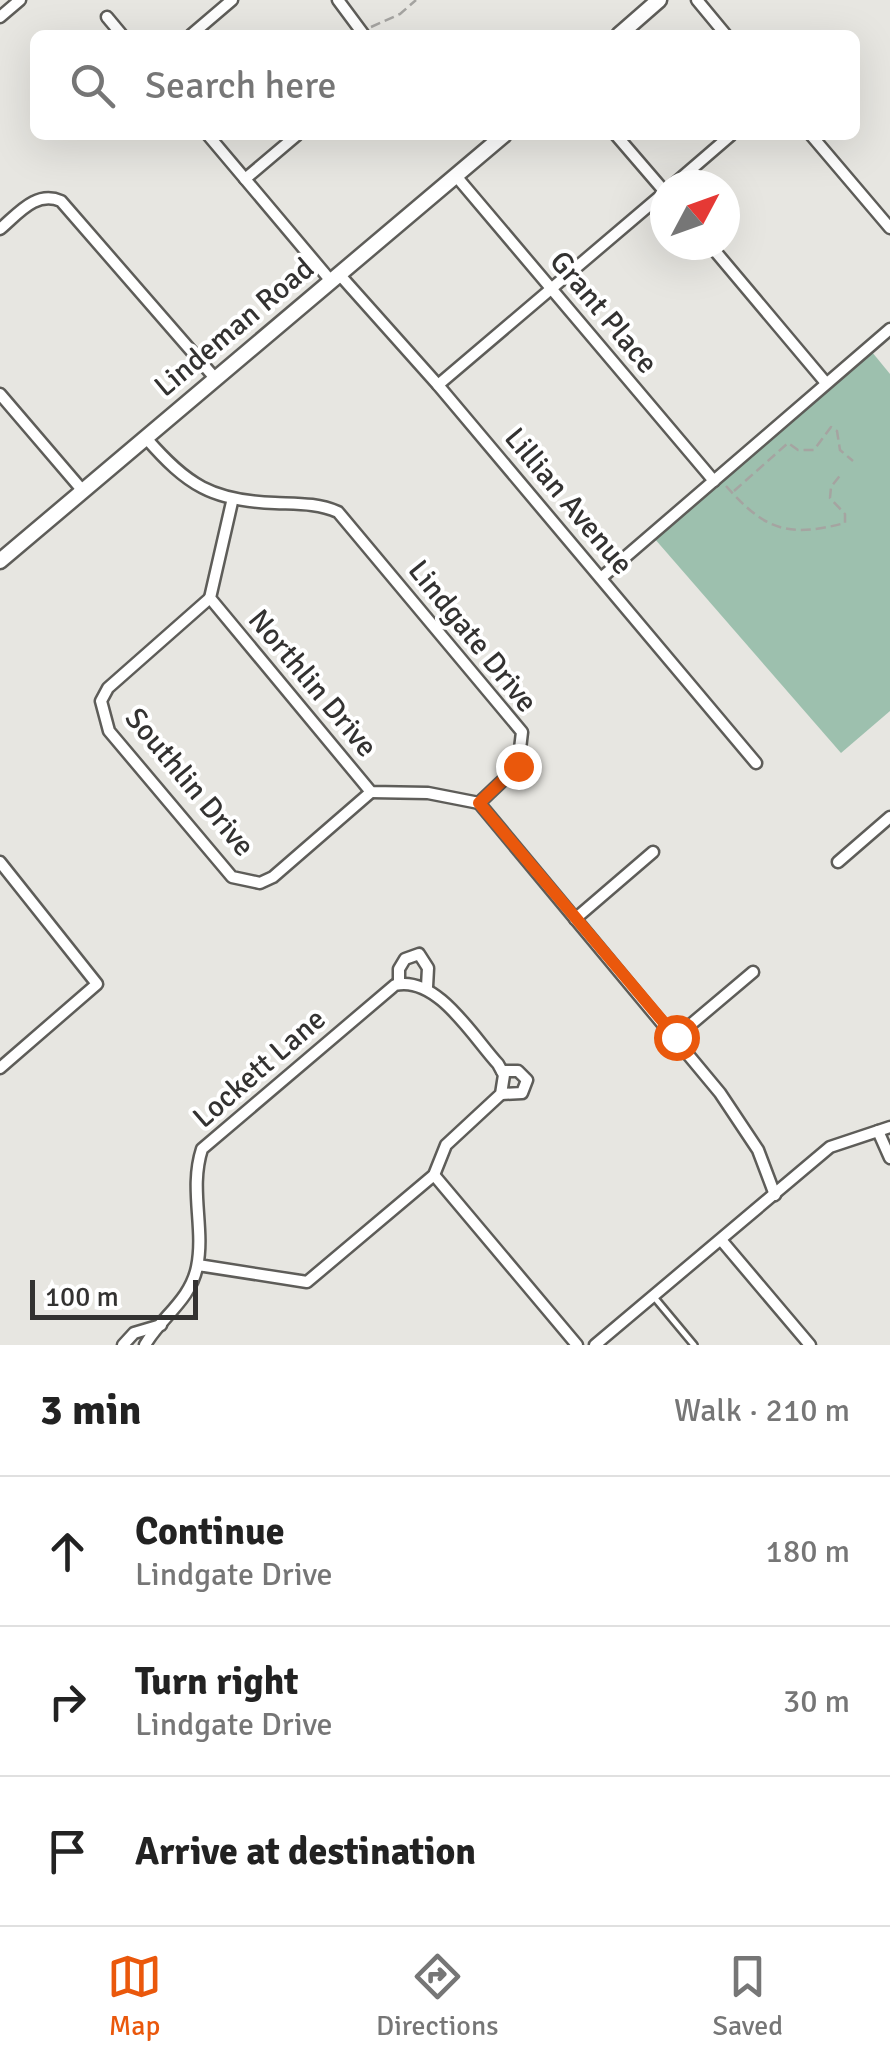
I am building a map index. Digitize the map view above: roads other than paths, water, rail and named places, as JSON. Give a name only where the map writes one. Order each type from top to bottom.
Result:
[{"type":"street","points":[[0,16],[20,0]]},
{"type":"street","points":[[198,30],[232,0]]},
{"type":"street","points":[[338,0],[361,30]]},
{"type":"street","points":[[625,30],[659,0]]},
{"type":"street","points":[[696,0],[722,30]]},
{"type":"street","points":[[107,17],[118,30]]},
{"type":"street","name":"Lillian Avenue","points":[[212,140],[438,385],[756,763]]},
{"type":"street","points":[[246,180],[291,140]]},
{"type":"street","name":"Lindeman Road","points":[[0,561],[498,140]]},
{"type":"street","points":[[620,140],[650,175]]},
{"type":"street","points":[[690,170],[724,140]]},
{"type":"street","points":[[815,140],[890,228]]},
{"type":"street","name":"Grant Place","points":[[456,176],[716,479]]},
{"type":"street","points":[[0,229],[44,196],[61,200],[214,377]]},
{"type":"street","points":[[438,385],[650,205]]},
{"type":"street","points":[[723,260],[826,383]]},
{"type":"street","points":[[601,578],[890,330]]},
{"type":"street","points":[[0,394],[83,491]]},
{"type":"street","name":"Lindgate Drive","points":[[146,438],[180,474],[232,502],[321,505],[338,512],[522,732],[518,766],[479,803]]},
{"type":"street","name":"Northlin Drive","points":[[232,502],[210,598],[371,792],[428,793],[479,803]]},
{"type":"street","name":"Southlin Drive","points":[[210,598],[108,688],[102,701],[103,718],[121,746],[232,876],[246,883],[274,877],[371,792]]},
{"type":"street","points":[[479,803],[676,1037],[758,1150],[776,1195]]},
{"type":"street","points":[[838,862],[890,817]]},
{"type":"street","points":[[575,919],[654,852]]},
{"type":"street","points":[[0,862],[97,984],[0,1068]]},
{"type":"street","name":"Lockett Lane","points":[[198,1265],[194,1197],[202,1149],[406,983],[399,969],[405,959],[419,954],[428,968],[427,988]]},
{"type":"street","points":[[676,1037],[753,972]]},
{"type":"street","points":[[406,983],[427,988],[502,1071],[501,1094]]},
{"type":"street","points":[[145,1345],[187,1293],[198,1265],[307,1282],[434,1175],[446,1145],[501,1094],[522,1093],[528,1080],[518,1071],[502,1071]]},
{"type":"street","points":[[595,1345],[830,1147],[890,1127]]},
{"type":"street","points":[[878,1131],[890,1158]]},
{"type":"street","points":[[434,1175],[577,1345]]},
{"type":"street","points":[[722,1241],[810,1345]]},
{"type":"street","points":[[124,1345],[134,1333],[162,1324]]},
{"type":"lane","points":[[654,1297],[694,1345]]}]
